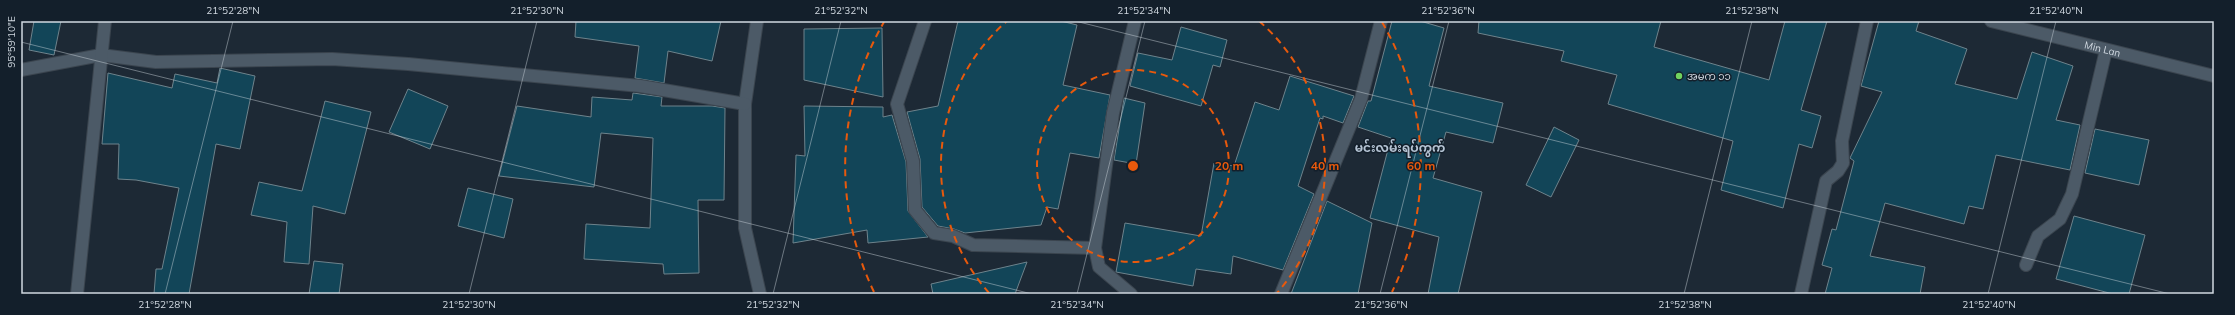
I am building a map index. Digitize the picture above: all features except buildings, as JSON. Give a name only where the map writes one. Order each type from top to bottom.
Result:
[{"type":"street","points":[[77,294],[100,56],[105,21]]},
{"type":"street","points":[[757,21],[745,104],[745,228],[760,294]]},
{"type":"street","points":[[925,21],[897,104],[913,161],[915,210],[934,233],[953,236],[973,245],[1095,248]]},
{"type":"street","points":[[1131,294],[1099,267],[1095,248],[1113,113],[1135,21]]},
{"type":"street","points":[[1281,294],[1361,99],[1381,21]]},
{"type":"street","points":[[1801,294],[1826,181],[1843,163],[1842,141],[1867,21]]},
{"type":"street","name":"Min Lan","points":[[1992,21],[2214,76]]},
{"type":"street","points":[[2026,265],[2038,236],[2060,219],[2072,194],[2106,50]]},
{"type":"street","points":[[21,70],[100,56],[156,62],[332,58],[640,86],[745,104]]},
{"type":"place","name":"အမက ၁၁","points":[[1679,76]]},
{"type":"district","name":"မင်းလမ်းရပ်ကွက်","points":[[1400,148]]}]
